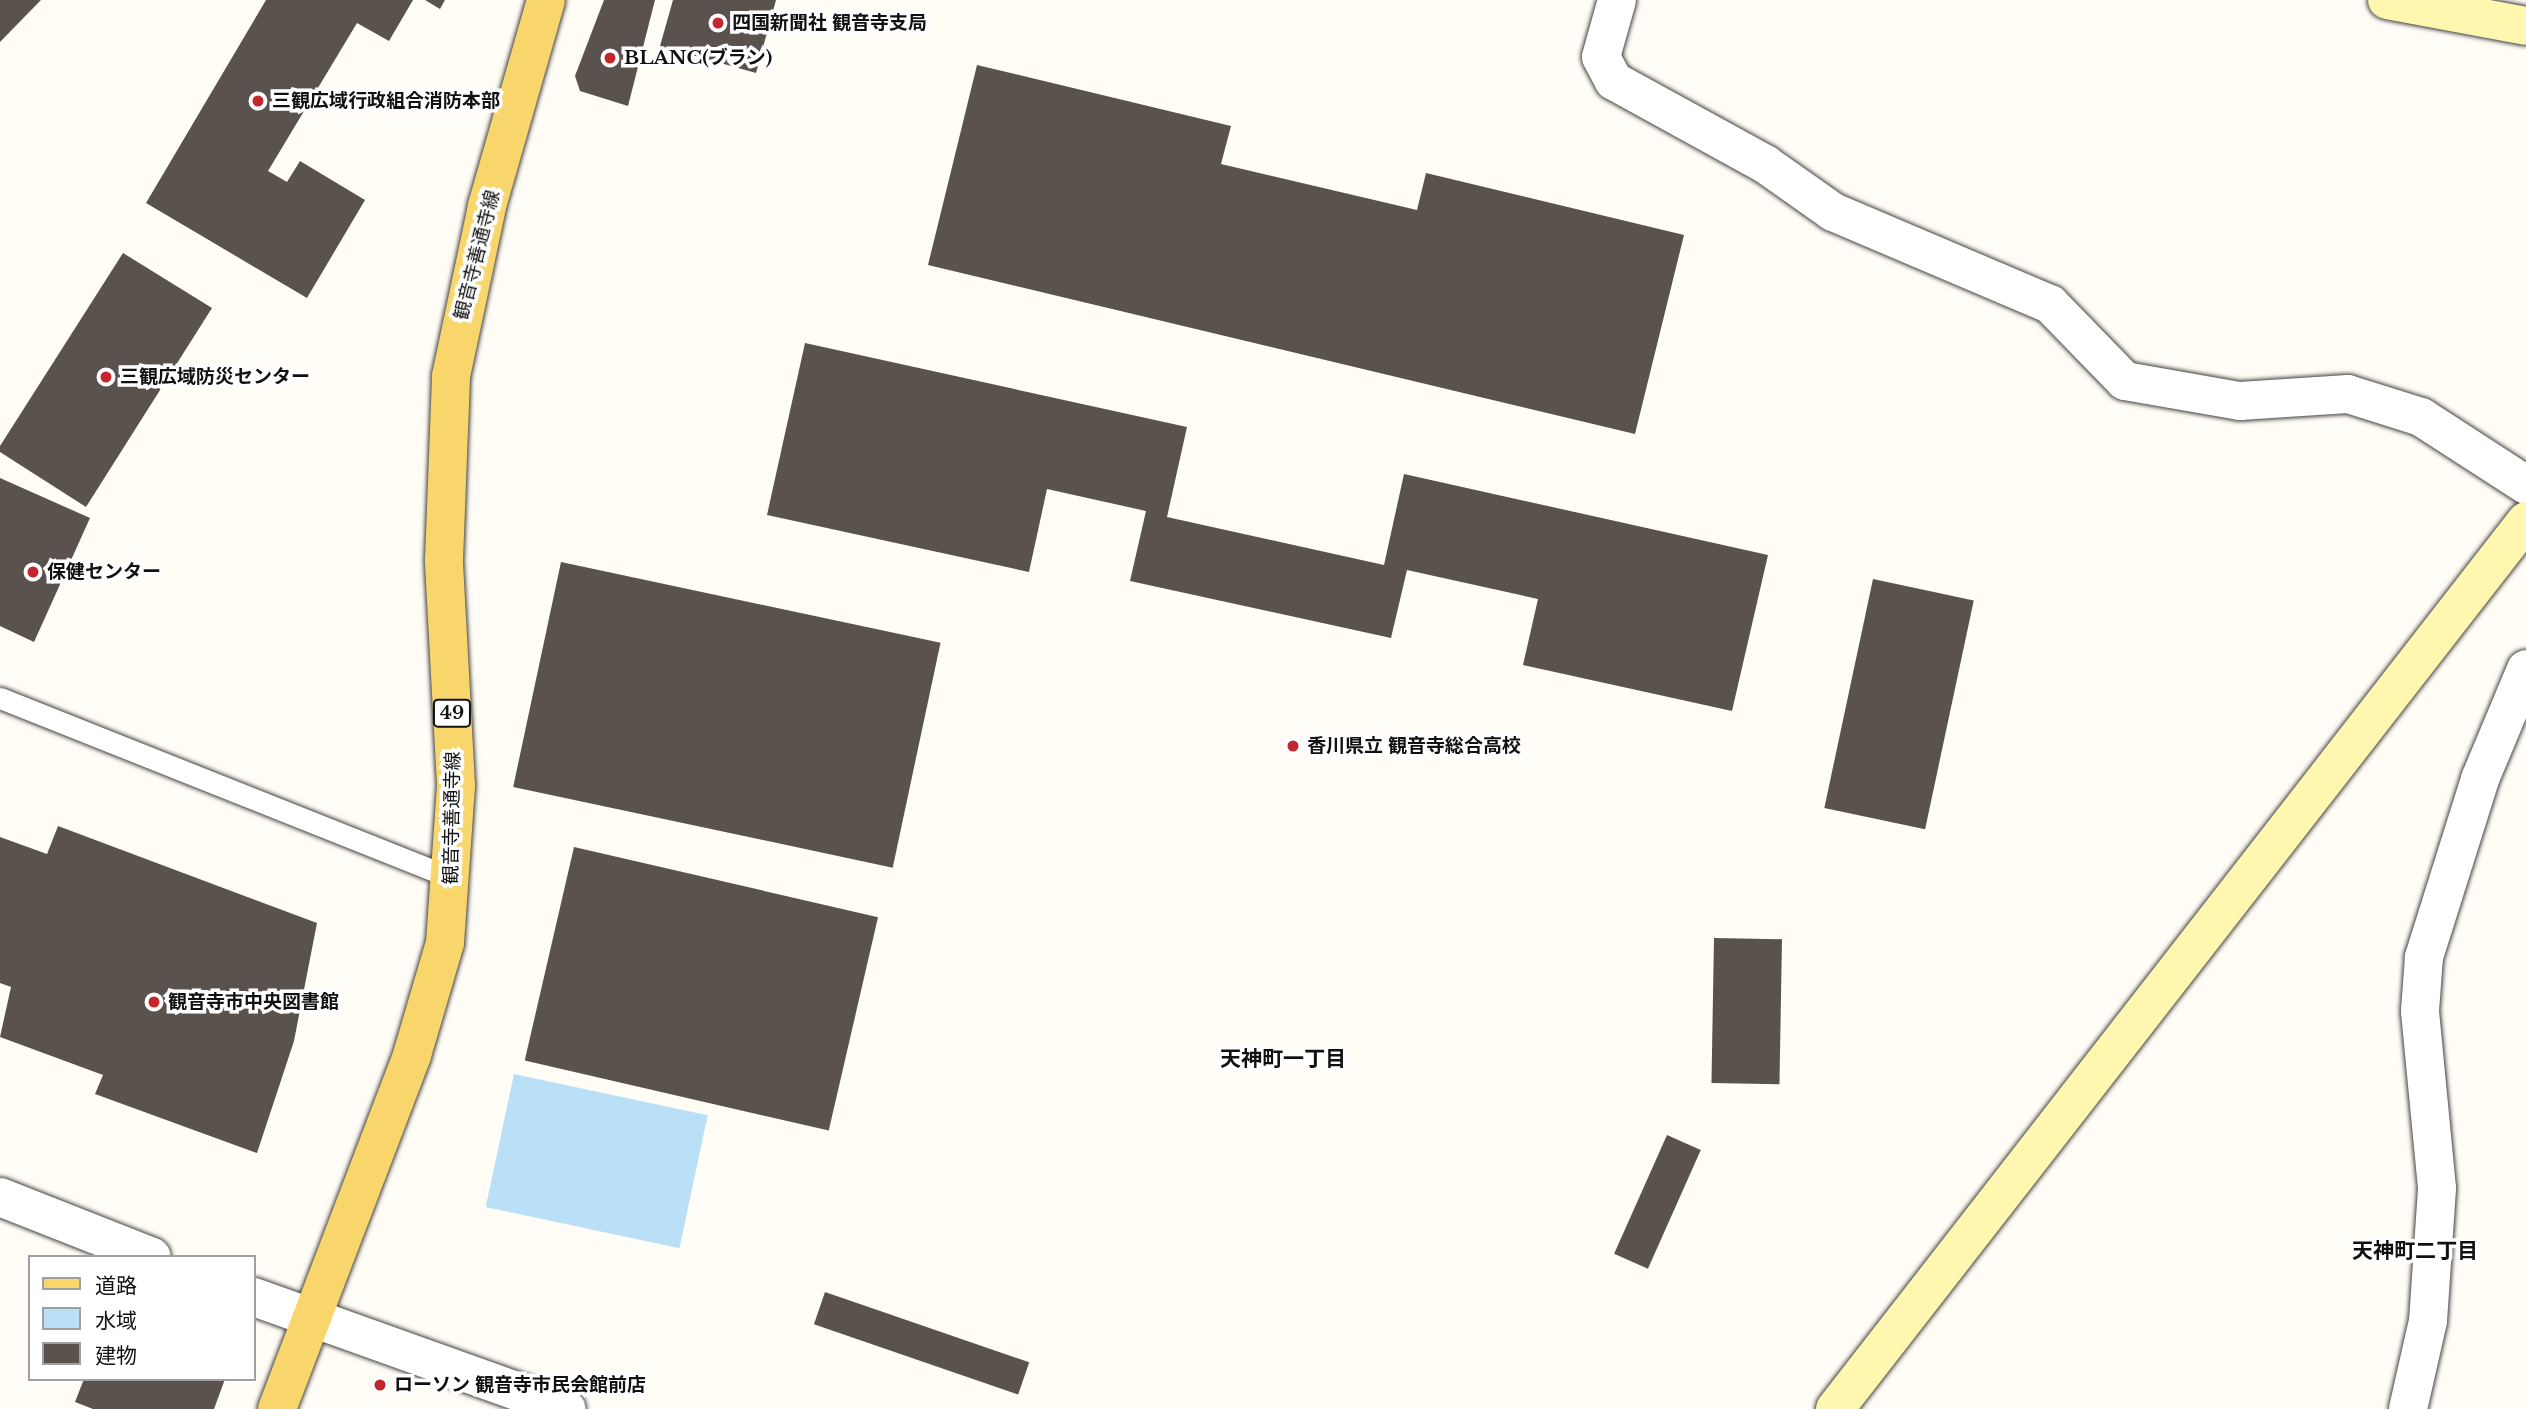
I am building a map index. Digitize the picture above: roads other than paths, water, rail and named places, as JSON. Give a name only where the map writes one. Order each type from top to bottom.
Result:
[{"type":"main road","name":"観音寺善通寺線","points":[[277,1409],[427,1010],[452,878],[456,785],[444,560],[451,376],[487,206],[545,0]]},
{"type":"street","points":[[1617,0],[1601,57],[1614,81],[1765,164],[1833,212],[2050,304],[2125,381],[2240,401],[2348,394],[2421,417],[2526,485]]},
{"type":"street","points":[[2387,0],[2526,26]]},
{"type":"street","points":[[1835,1409],[2526,521]]},
{"type":"street","points":[[2407,1409],[2428,1321],[2437,1188],[2420,1011],[2424,957],[2480,779],[2526,669]]},
{"type":"street","points":[[0,1197],[147,1255]]},
{"type":"street","points":[[256,1298],[309,1319],[567,1409]]},
{"type":"lane","points":[[0,698],[452,878]]},
{"type":"water","points":[[514,1074],[708,1115],[679,1248],[486,1207]]},
{"type":"place","name":"四国新聞社 観音寺支局","points":[[718,23]]},
{"type":"place","name":"BLANC(ブラン)","points":[[610,58]]},
{"type":"place","name":"三観広域行政組合消防本部","points":[[258,101]]},
{"type":"place","name":"三観広域防災センター","points":[[106,377]]},
{"type":"place","name":"保健センター","points":[[33,572]]},
{"type":"place","name":"香川県立 観音寺総合高校","points":[[1293,746]]},
{"type":"place","name":"観音寺市中央図書館","points":[[154,1002]]},
{"type":"place","name":"ローソン 観音寺市民会館前店","points":[[380,1385]]},
{"type":"district","name":"天神町一丁目","points":[[1283,1059]]},
{"type":"district","name":"天神町二丁目","points":[[2415,1251]]}]
